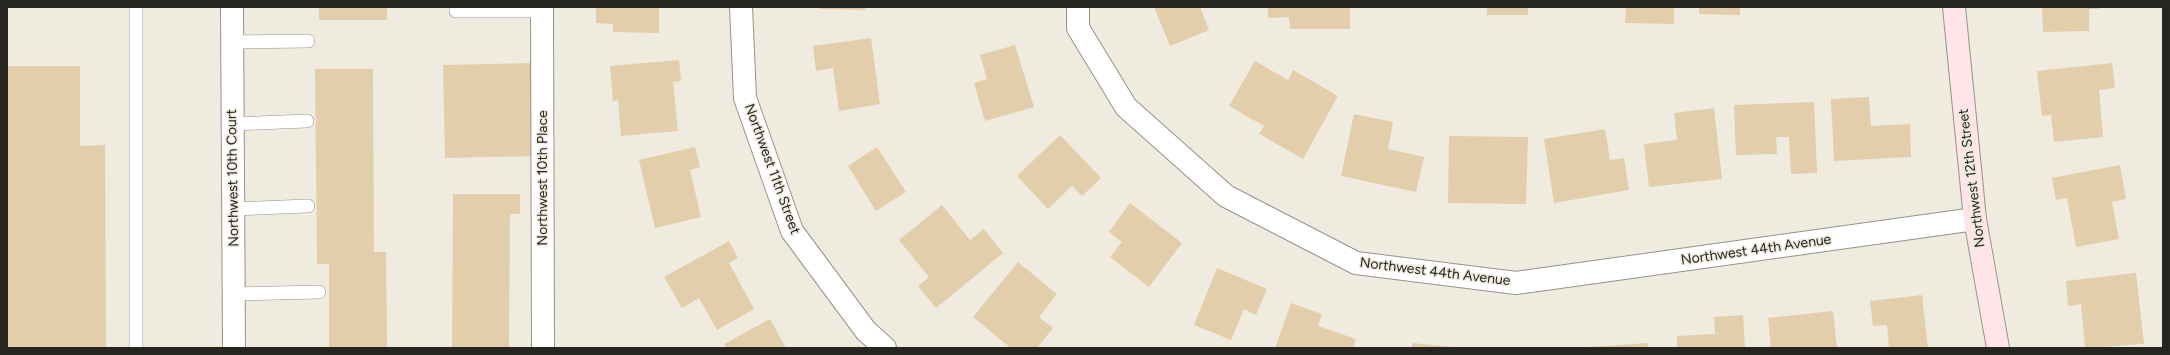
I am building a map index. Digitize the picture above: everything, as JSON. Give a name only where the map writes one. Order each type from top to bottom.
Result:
[{"type":"street","name":"Northwest 10th Court","points":[[232,7],[234,348]]},
{"type":"street","name":"Northwest 11th Street","points":[[741,7],[745,98],[792,231],[866,331],[885,348]]},
{"type":"street","name":"Northwest 44th Avenue","points":[[1078,7],[1078,28],[1126,107],[1226,196],[1356,263],[1516,283],[1975,219]]},
{"type":"street","name":"Northwest 12th Street","points":[[1954,7],[1975,219],[1998,348]]},
{"type":"street","name":"Northwest 10th Place","points":[[542,9],[543,348]]},
{"type":"lane","points":[[136,7],[136,348]]},
{"type":"lane","points":[[456,11],[542,9]]},
{"type":"lane","points":[[232,42],[308,41]]},
{"type":"lane","points":[[232,124],[307,121]]},
{"type":"lane","points":[[233,209],[308,206]]},
{"type":"lane","points":[[234,294],[319,292]]},
{"type":"building","points":[[319,7],[387,7],[387,20],[319,20]]},
{"type":"building","points":[[596,7],[659,7],[659,33],[613,32],[613,24],[596,23]]},
{"type":"building","points":[[820,7],[865,7],[865,10],[820,9]]},
{"type":"building","points":[[1154,7],[1200,7],[1209,30],[1170,46]]},
{"type":"building","points":[[1268,7],[1350,7],[1350,29],[1290,29],[1289,17],[1268,18]]},
{"type":"building","points":[[1487,7],[1528,7],[1528,15],[1487,15]]},
{"type":"building","points":[[1626,7],[1674,7],[1674,24],[1625,23]]},
{"type":"building","points":[[1699,7],[1740,7],[1740,15],[1699,14]]},
{"type":"building","points":[[2042,7],[2098,7],[2099,9],[2089,9],[2089,31],[2043,32]]},
{"type":"building","points":[[871,38],[880,104],[839,111],[833,68],[816,71],[813,46]]},
{"type":"building","points":[[1015,45],[1034,107],[985,121],[974,83],[987,79],[980,55]]},
{"type":"building","points":[[679,60],[681,81],[673,82],[678,131],[621,136],[618,100],[613,101],[610,66]]},
{"type":"building","points":[[1255,61],[1288,80],[1293,70],[1338,96],[1303,159],[1259,134],[1264,126],[1229,106]]},
{"type":"building","points":[[535,63],[537,156],[445,158],[443,65]]},
{"type":"building","points":[[2112,63],[2115,88],[2099,90],[2103,137],[2054,142],[2051,115],[2042,116],[2037,71]]},
{"type":"building","points":[[7,66],[80,66],[80,146],[105,145],[106,348],[7,348]]},
{"type":"building","points":[[315,69],[373,69],[374,252],[386,252],[387,348],[329,348],[329,264],[317,264]]},
{"type":"building","points":[[1869,97],[1871,126],[1910,124],[1911,157],[1834,161],[1831,99]]},
{"type":"building","points":[[1814,102],[1817,173],[1791,174],[1789,137],[1776,137],[1777,154],[1736,155],[1734,105]]},
{"type":"building","points":[[1714,108],[1722,179],[1649,187],[1644,144],[1677,140],[1674,113]]},
{"type":"building","points":[[1354,114],[1393,122],[1388,149],[1424,157],[1416,192],[1341,176]]},
{"type":"building","points":[[1605,129],[1610,160],[1624,158],[1629,190],[1554,203],[1544,139]]},
{"type":"building","points":[[1060,135],[1101,178],[1082,196],[1072,186],[1048,209],[1017,176]]},
{"type":"building","points":[[1449,136],[1528,137],[1526,204],[1448,203]]},
{"type":"building","points":[[695,147],[700,167],[690,170],[701,217],[655,228],[639,160]]},
{"type":"building","points":[[877,147],[906,192],[876,211],[848,166]]},
{"type":"building","points":[[2120,165],[2126,199],[2112,202],[2119,239],[2076,247],[2067,198],[2056,200],[2052,178]]},
{"type":"building","points":[[453,194],[520,194],[520,214],[510,214],[509,348],[452,348]]},
{"type":"building","points":[[1130,203],[1182,243],[1149,287],[1110,257],[1122,242],[1109,232]]},
{"type":"building","points":[[942,205],[970,240],[984,229],[1003,253],[936,308],[918,286],[929,277],[899,240]]},
{"type":"building","points":[[729,241],[738,258],[729,263],[754,309],[717,330],[699,298],[682,308],[664,277]]},
{"type":"building","points":[[1018,262],[1057,294],[1039,317],[1053,328],[1037,348],[1011,348],[973,317]]},
{"type":"building","points":[[1217,268],[1267,289],[1256,315],[1244,309],[1231,340],[1194,325]]},
{"type":"building","points":[[2136,273],[2144,344],[2085,348],[2081,304],[2068,306],[2066,281]]},
{"type":"building","points":[[1922,295],[1928,348],[1889,348],[1887,325],[1873,326],[1870,301]]},
{"type":"building","points":[[1291,303],[1322,314],[1318,326],[1356,339],[1353,348],[1275,348]]},
{"type":"building","points":[[1833,311],[1837,348],[1771,348],[1768,318]]},
{"type":"building","points":[[1743,315],[1745,348],[1677,348],[1677,336],[1715,334],[1714,317]]},
{"type":"building","points":[[770,319],[786,348],[726,348],[724,344]]},
{"type":"building","points":[[1412,343],[1453,347],[1453,348],[1412,348]]},
{"type":"building","points":[[1648,343],[1648,348],[1588,348],[1588,347]]}]
